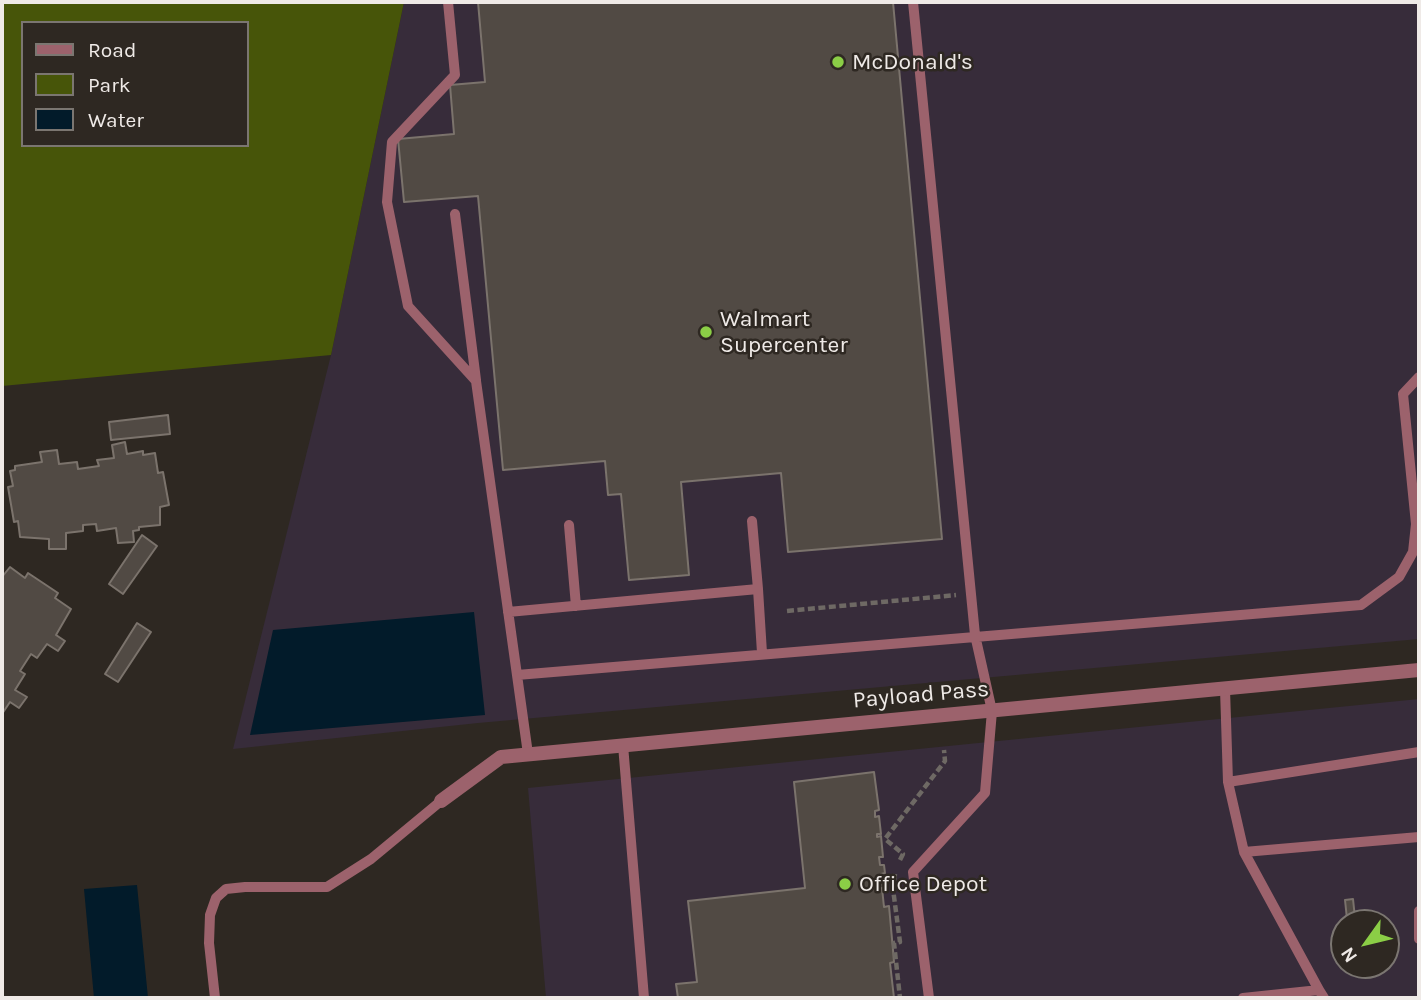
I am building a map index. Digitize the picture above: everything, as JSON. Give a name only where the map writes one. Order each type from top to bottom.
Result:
[{"type":"street","name":"Payload Pass","points":[[441,801],[500,757],[1419,670]]},
{"type":"lane","points":[[448,2],[455,75],[392,142],[387,202],[408,306],[476,381]]},
{"type":"lane","points":[[913,2],[975,635],[992,711],[985,793],[913,872],[929,998]]},
{"type":"lane","points":[[454,214],[528,754]]},
{"type":"lane","points":[[517,675],[1361,605],[1399,577],[1413,551],[1416,524],[1403,394],[1419,377]]},
{"type":"lane","points":[[752,521],[762,653]]},
{"type":"lane","points":[[569,525],[576,606]]},
{"type":"lane","points":[[508,612],[758,589]]},
{"type":"lane","points":[[1224,689],[1228,782],[1244,852],[1322,994],[1243,998]]},
{"type":"lane","points":[[623,746],[644,998]]},
{"type":"lane","points":[[1228,782],[1419,752]]},
{"type":"lane","points":[[215,998],[209,943],[210,915],[216,898],[226,889],[327,887],[371,859],[441,801]]},
{"type":"lane","points":[[1244,852],[1419,837]]},
{"type":"lane","points":[[1419,911],[1419,939]]},
{"type":"path","points":[[787,611],[957,595]]},
{"type":"shaded area","points":[[404,2],[1419,2],[1419,639],[478,723],[233,749],[331,355]]},
{"type":"shaded area","points":[[1419,699],[1419,998],[546,998],[528,788]]},
{"type":"green space","points":[[2,2],[404,2],[331,355],[2,386]]},
{"type":"water","points":[[474,612],[485,715],[250,735],[273,630]]},
{"type":"water","points":[[137,885],[148,998],[94,998],[84,889]]},
{"type":"building","name":"Walmart Supercenter","points":[[478,2],[893,2],[942,539],[788,552],[781,473],[681,482],[689,575],[629,580],[621,494],[608,495],[605,461],[503,470],[478,196],[404,202],[398,139],[454,134],[450,85],[485,82]]},
{"type":"building","points":[[168,415],[170,434],[111,440],[109,422]]},
{"type":"building","points":[[125,442],[127,454],[143,451],[143,455],[155,453],[158,473],[163,472],[169,505],[160,507],[160,525],[139,527],[139,530],[133,531],[134,542],[118,543],[116,528],[97,531],[96,524],[83,525],[83,531],[66,533],[66,549],[49,549],[49,539],[20,537],[18,521],[14,522],[8,487],[13,486],[10,471],[15,470],[15,466],[42,462],[40,452],[57,450],[59,464],[77,462],[78,469],[99,466],[97,460],[114,458],[112,445]]},
{"type":"building","points":[[142,535],[157,546],[123,594],[109,584]]},
{"type":"building","points":[[10,567],[25,578],[28,573],[58,593],[55,598],[71,609],[56,635],[65,641],[58,651],[47,644],[37,658],[31,654],[20,671],[25,674],[15,690],[27,697],[19,708],[10,702],[2,714],[2,577]]},
{"type":"building","points":[[137,623],[151,632],[118,682],[105,674]]},
{"type":"building","name":"Office Depot","points":[[874,772],[879,810],[875,811],[875,817],[879,816],[881,834],[877,834],[877,837],[881,836],[883,857],[879,857],[885,873],[881,874],[885,887],[882,888],[884,907],[889,906],[893,950],[894,962],[890,963],[894,998],[678,998],[676,984],[697,982],[688,901],[805,888],[794,782]]},
{"type":"building","points":[[1353,899],[1354,909],[1346,909],[1345,900]]},
{"type":"place","name":"McDonald's","points":[[838,62]]},
{"type":"place","name":"Walmart Supercenter","points":[[706,332]]},
{"type":"place","name":"Office Depot","points":[[845,884]]}]
